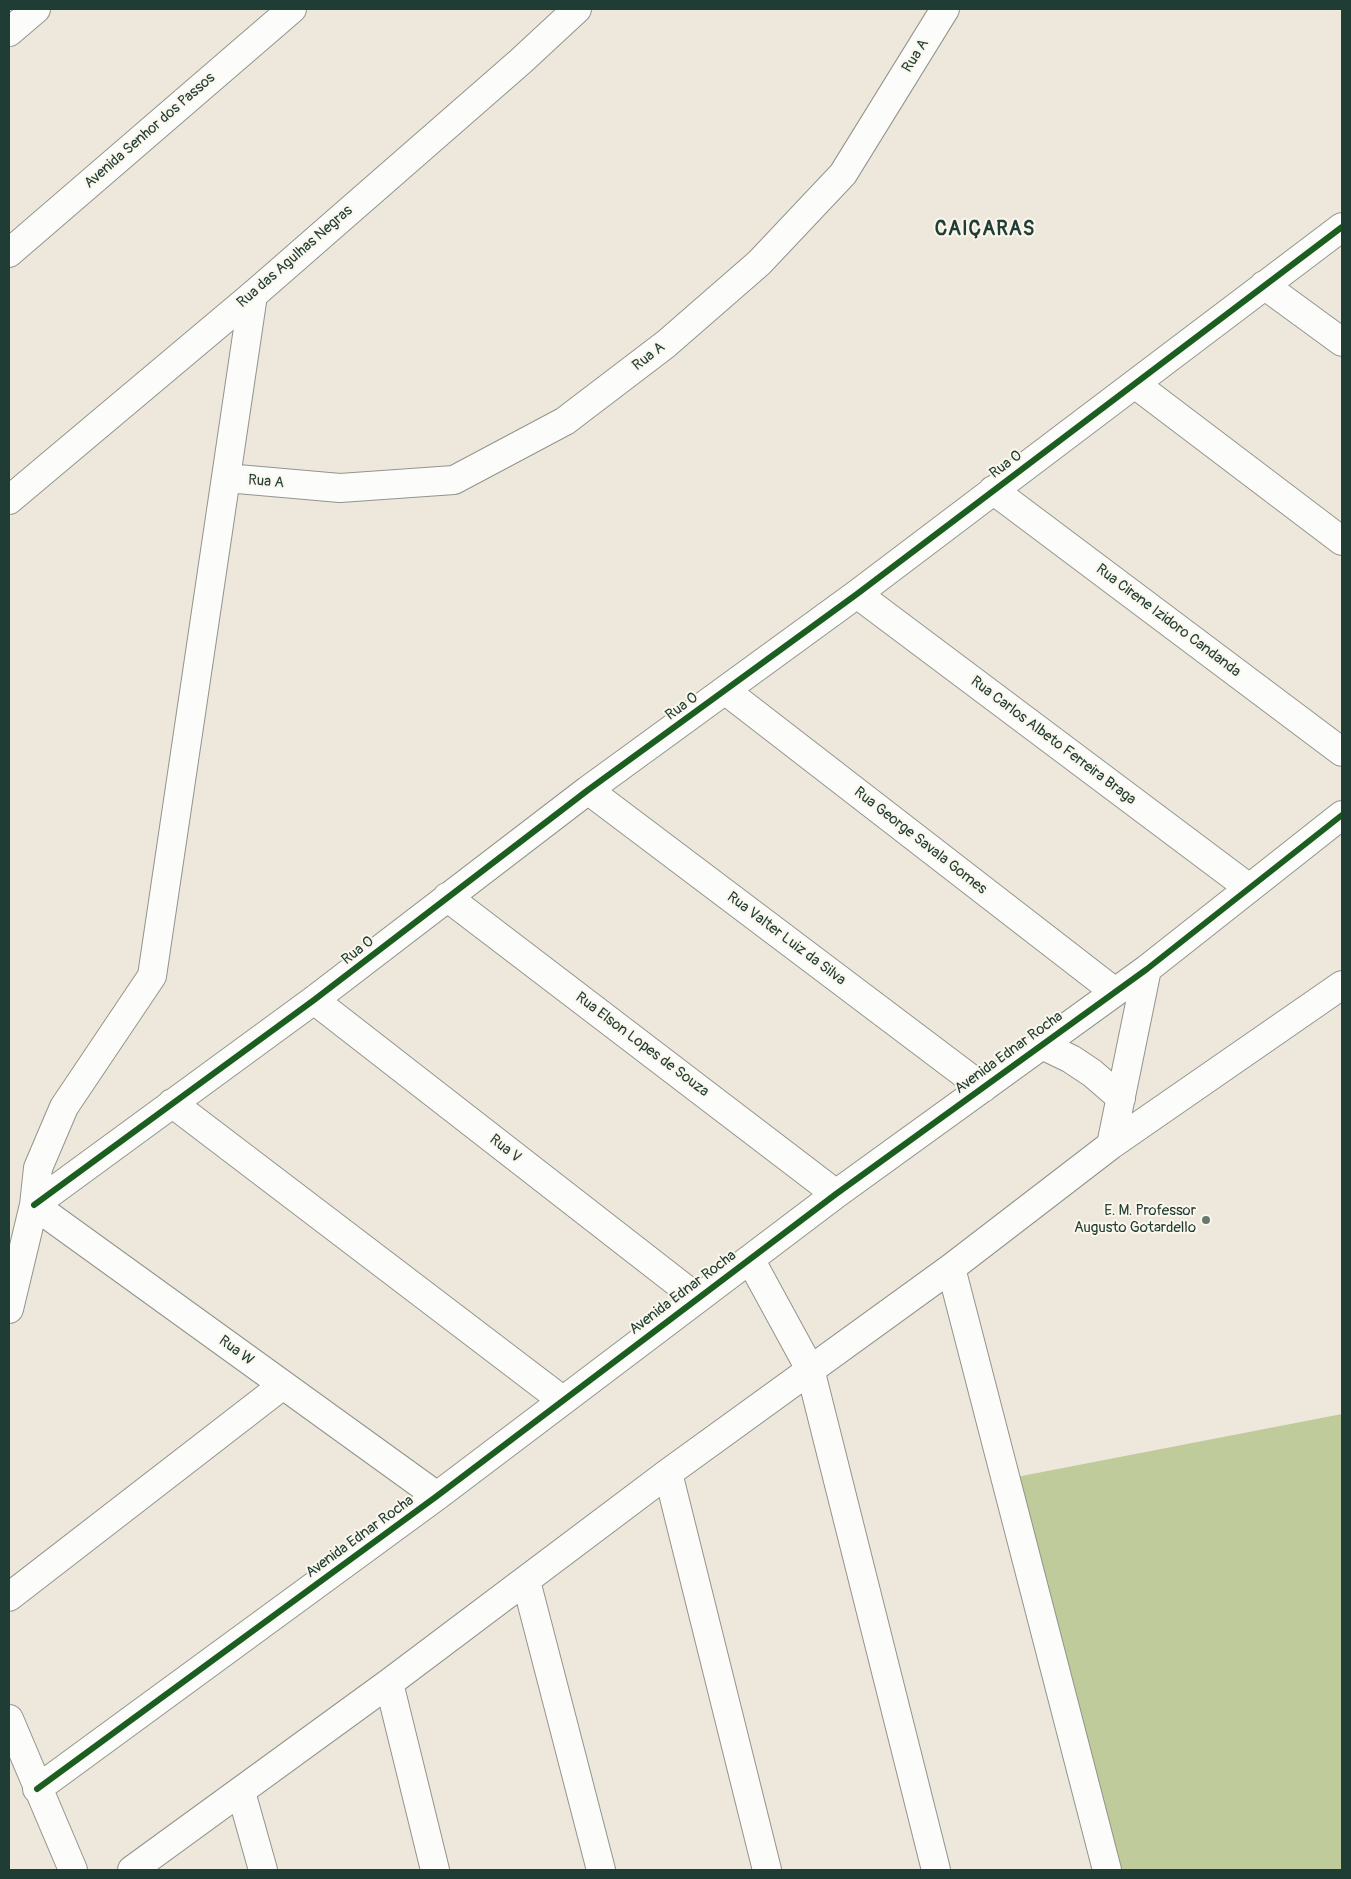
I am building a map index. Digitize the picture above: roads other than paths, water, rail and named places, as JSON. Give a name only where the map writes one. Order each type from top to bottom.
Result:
[{"type":"street","points":[[9,32],[36,9]]},
{"type":"street","name":"Avenida Senhor dos Passos","points":[[9,253],[292,9]]},
{"type":"street","name":"Rua das Agulhas Negras","points":[[9,500],[253,294],[521,62],[577,9]]},
{"type":"street","name":"Rua A","points":[[226,478],[340,488],[454,480],[565,421],[666,344],[759,263],[843,174],[945,9]]},
{"type":"street","name":"Rua O","points":[[34,1205],[314,1000],[588,790],[857,594],[1342,227]]},
{"type":"street","points":[[1264,285],[1342,342]]},
{"type":"street","points":[[9,1309],[34,1205],[38,1168],[64,1108],[152,976],[253,294]]},
{"type":"street","points":[[1135,384],[1342,541]]},
{"type":"street","name":"Rua Cirene Izidoro Candanda","points":[[993,490],[1342,752]]},
{"type":"street","name":"Rua Carlos Albeto Ferreira Braga","points":[[857,594],[1249,888]]},
{"type":"street","name":"Rua George Savala Gomes","points":[[726,691],[1115,992]]},
{"type":"street","name":"Rua Valter Luiz da Silva","points":[[588,790],[983,1088]]},
{"type":"street","name":"Avenida Ednar Rocha","points":[[37,1789],[437,1496],[836,1194],[1147,969],[1342,815]]},
{"type":"street","name":"Rua Elson Lopes de Souza","points":[[447,897],[836,1194]]},
{"type":"street","points":[[1112,1145],[1147,969]]},
{"type":"street","points":[[132,1870],[389,1683],[668,1473],[951,1268],[1112,1145],[1342,985]]},
{"type":"street","name":"Rua V","points":[[314,1000],[697,1298]]},
{"type":"street","points":[[1042,1045],[1071,1059],[1092,1073],[1121,1098]]},
{"type":"street","points":[[172,1103],[562,1400]]},
{"type":"street","name":"Rua W","points":[[34,1205],[437,1496]]},
{"type":"street","points":[[750,1259],[810,1369],[936,1870]]},
{"type":"street","points":[[951,1268],[1107,1870]]},
{"type":"street","points":[[9,1597],[283,1385]]},
{"type":"street","points":[[668,1473],[767,1870]]},
{"type":"street","points":[[526,1581],[601,1870]]},
{"type":"street","points":[[389,1683],[435,1870]]},
{"type":"street","points":[[9,1719],[37,1789],[73,1870]]},
{"type":"street","points":[[241,1792],[263,1870]]},
{"type":"place","name":"E. M. Professor Augusto Gotardello","points":[[1206,1220]]},
{"type":"district","name":"CAIÇARAS","points":[[985,230]]}]
